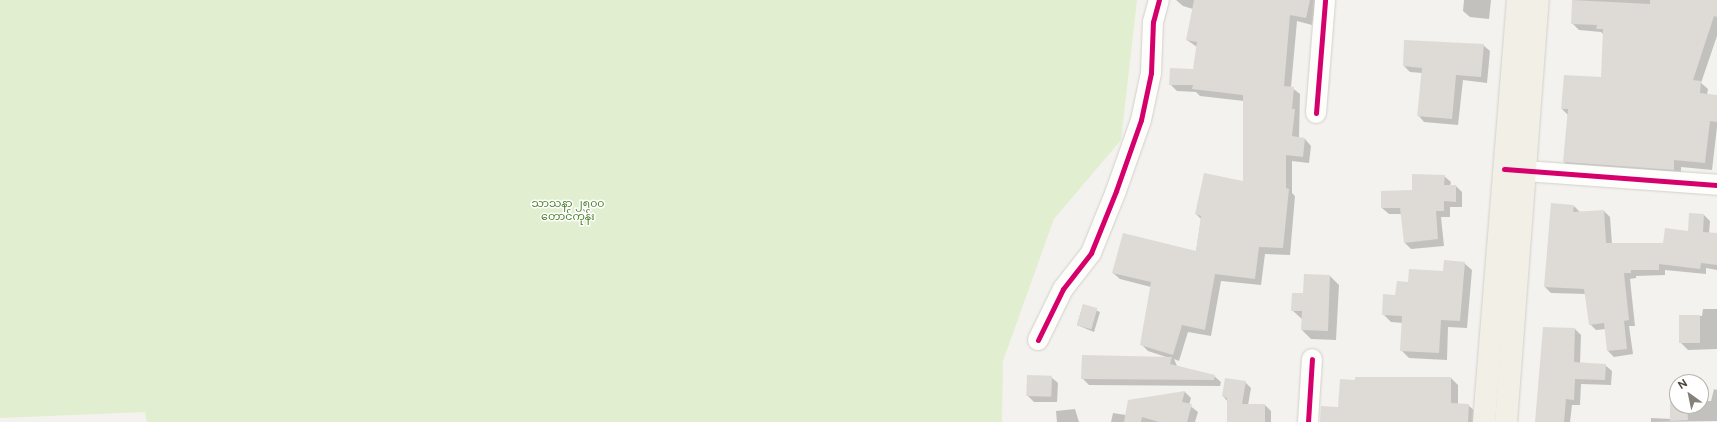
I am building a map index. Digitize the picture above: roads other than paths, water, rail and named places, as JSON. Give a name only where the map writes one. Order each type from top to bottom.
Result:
[{"type":"main road","points":[[1506,422],[1518,0]]},
{"type":"main road","points":[[1484,422],[1514,170],[1538,0]]},
{"type":"street","points":[[1038,340],[1063,289],[1090,253],[1116,191],[1141,120],[1151,74],[1153,22],[1159,0]]},
{"type":"street","points":[[1316,113],[1325,0]]},
{"type":"street","points":[[1514,170],[1717,184]]},
{"type":"street","points":[[1308,422],[1312,359]]},
{"type":"park label","name":"သာသနာ ၂၅၀၀ တောင်ကုန်း","points":[[568,211]]}]
